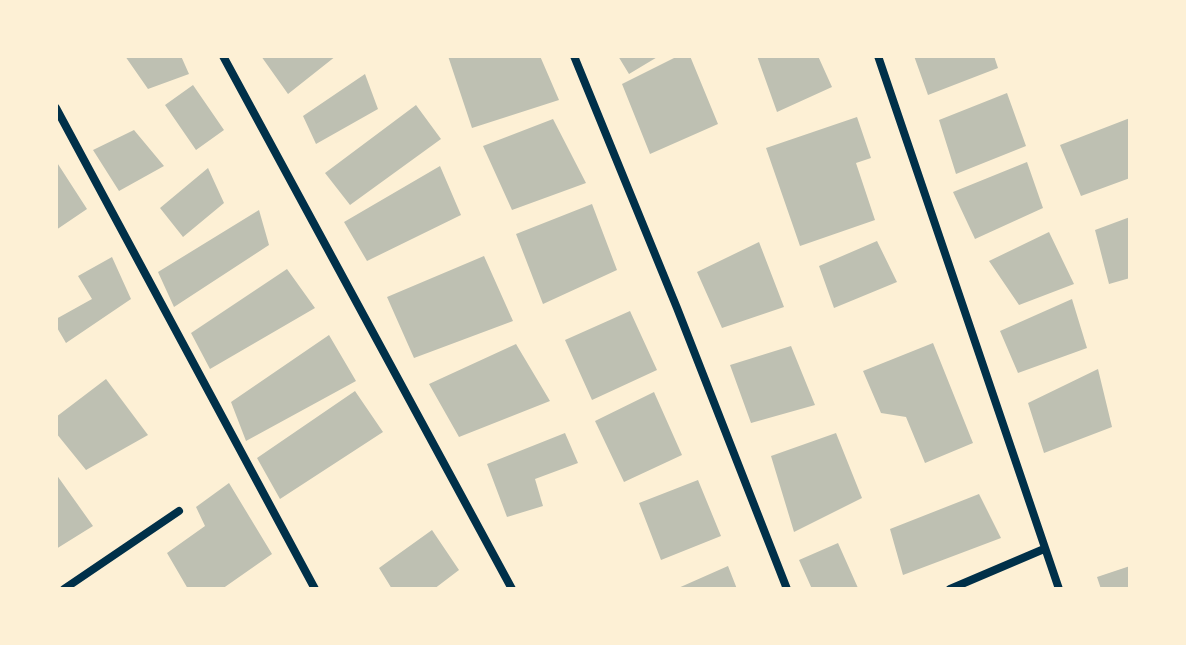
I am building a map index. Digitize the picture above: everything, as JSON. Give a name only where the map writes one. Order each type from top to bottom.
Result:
[{"type":"street","points":[[223,56],[512,589]]},
{"type":"street","points":[[574,56],[672,294],[787,589]]},
{"type":"street","points":[[878,56],[1059,589]]},
{"type":"street","points":[[56,108],[315,589]]},
{"type":"street","points":[[64,589],[179,511]]},
{"type":"street","points":[[950,589],[1044,549]]},
{"type":"building","points":[[125,56],[181,56],[189,74],[148,89]]},
{"type":"building","points":[[261,56],[336,56],[288,94]]},
{"type":"building","points":[[448,56],[540,56],[559,100],[472,128]]},
{"type":"building","points":[[618,56],[659,56],[629,74]]},
{"type":"building","points":[[678,56],[690,56],[718,124],[650,154],[622,84]]},
{"type":"building","points":[[757,56],[818,56],[832,87],[777,112]]},
{"type":"building","points":[[914,56],[994,56],[998,68],[928,95]]},
{"type":"building","points":[[365,74],[378,109],[316,144],[303,116]]},
{"type":"building","points":[[193,85],[224,130],[196,150],[165,105]]},
{"type":"building","points":[[1007,93],[1026,146],[956,174],[939,120]]},
{"type":"building","points":[[416,105],[441,139],[350,205],[325,173]]},
{"type":"building","points":[[857,117],[871,158],[856,163],[875,220],[800,246],[766,148]]},
{"type":"building","points":[[1130,118],[1130,178],[1081,196],[1060,145]]},
{"type":"building","points":[[553,119],[586,183],[512,210],[483,146]]},
{"type":"building","points":[[134,130],[164,166],[119,191],[93,150]]},
{"type":"building","points":[[56,161],[87,209],[56,230]]},
{"type":"building","points":[[1027,162],[1043,208],[975,239],[953,192]]},
{"type":"building","points":[[440,166],[461,215],[367,261],[344,222]]},
{"type":"building","points":[[208,168],[224,203],[183,237],[160,208]]},
{"type":"building","points":[[592,204],[617,270],[543,304],[516,234]]},
{"type":"building","points":[[259,210],[269,245],[174,307],[158,272]]},
{"type":"building","points":[[1130,217],[1130,278],[1109,284],[1095,230]]},
{"type":"building","points":[[1049,232],[1074,284],[1019,305],[989,261]]},
{"type":"building","points":[[877,241],[897,282],[834,308],[819,266]]},
{"type":"building","points":[[759,242],[784,307],[722,328],[697,272]]},
{"type":"building","points":[[484,256],[513,321],[414,358],[387,297]]},
{"type":"building","points":[[112,257],[131,299],[66,343],[56,326],[56,319],[92,299],[78,276]]},
{"type":"building","points":[[287,269],[315,308],[210,369],[191,333]]},
{"type":"building","points":[[1072,299],[1087,348],[1018,373],[1000,331]]},
{"type":"building","points":[[630,311],[657,370],[592,400],[565,340]]},
{"type":"building","points":[[329,335],[356,381],[246,441],[231,402]]},
{"type":"building","points":[[933,343],[973,443],[925,463],[906,417],[881,413],[863,371]]},
{"type":"building","points":[[516,344],[550,401],[459,437],[429,384]]},
{"type":"building","points":[[791,346],[815,405],[751,423],[730,365]]},
{"type":"building","points":[[1098,369],[1112,427],[1044,453],[1028,403]]},
{"type":"building","points":[[106,379],[148,435],[86,470],[56,433],[56,417]]},
{"type":"building","points":[[355,391],[383,432],[280,499],[257,458]]},
{"type":"building","points":[[654,392],[682,455],[624,482],[595,421]]},
{"type":"building","points":[[565,433],[578,463],[535,479],[543,506],[507,517],[487,464]]},
{"type":"building","points":[[836,433],[862,498],[794,532],[771,456]]},
{"type":"building","points":[[56,474],[93,526],[56,549]]},
{"type":"building","points":[[698,480],[721,536],[661,560],[639,503]]},
{"type":"building","points":[[229,483],[272,554],[222,589],[188,589],[167,553],[205,526],[196,507]]},
{"type":"building","points":[[979,494],[1001,538],[903,575],[890,529]]},
{"type":"building","points":[[432,530],[459,570],[434,589],[392,589],[379,568]]},
{"type":"building","points":[[838,543],[858,588],[812,589],[799,560]]},
{"type":"building","points":[[728,566],[737,589],[676,589]]},
{"type":"building","points":[[1130,566],[1130,589],[1101,589],[1097,577]]}]
